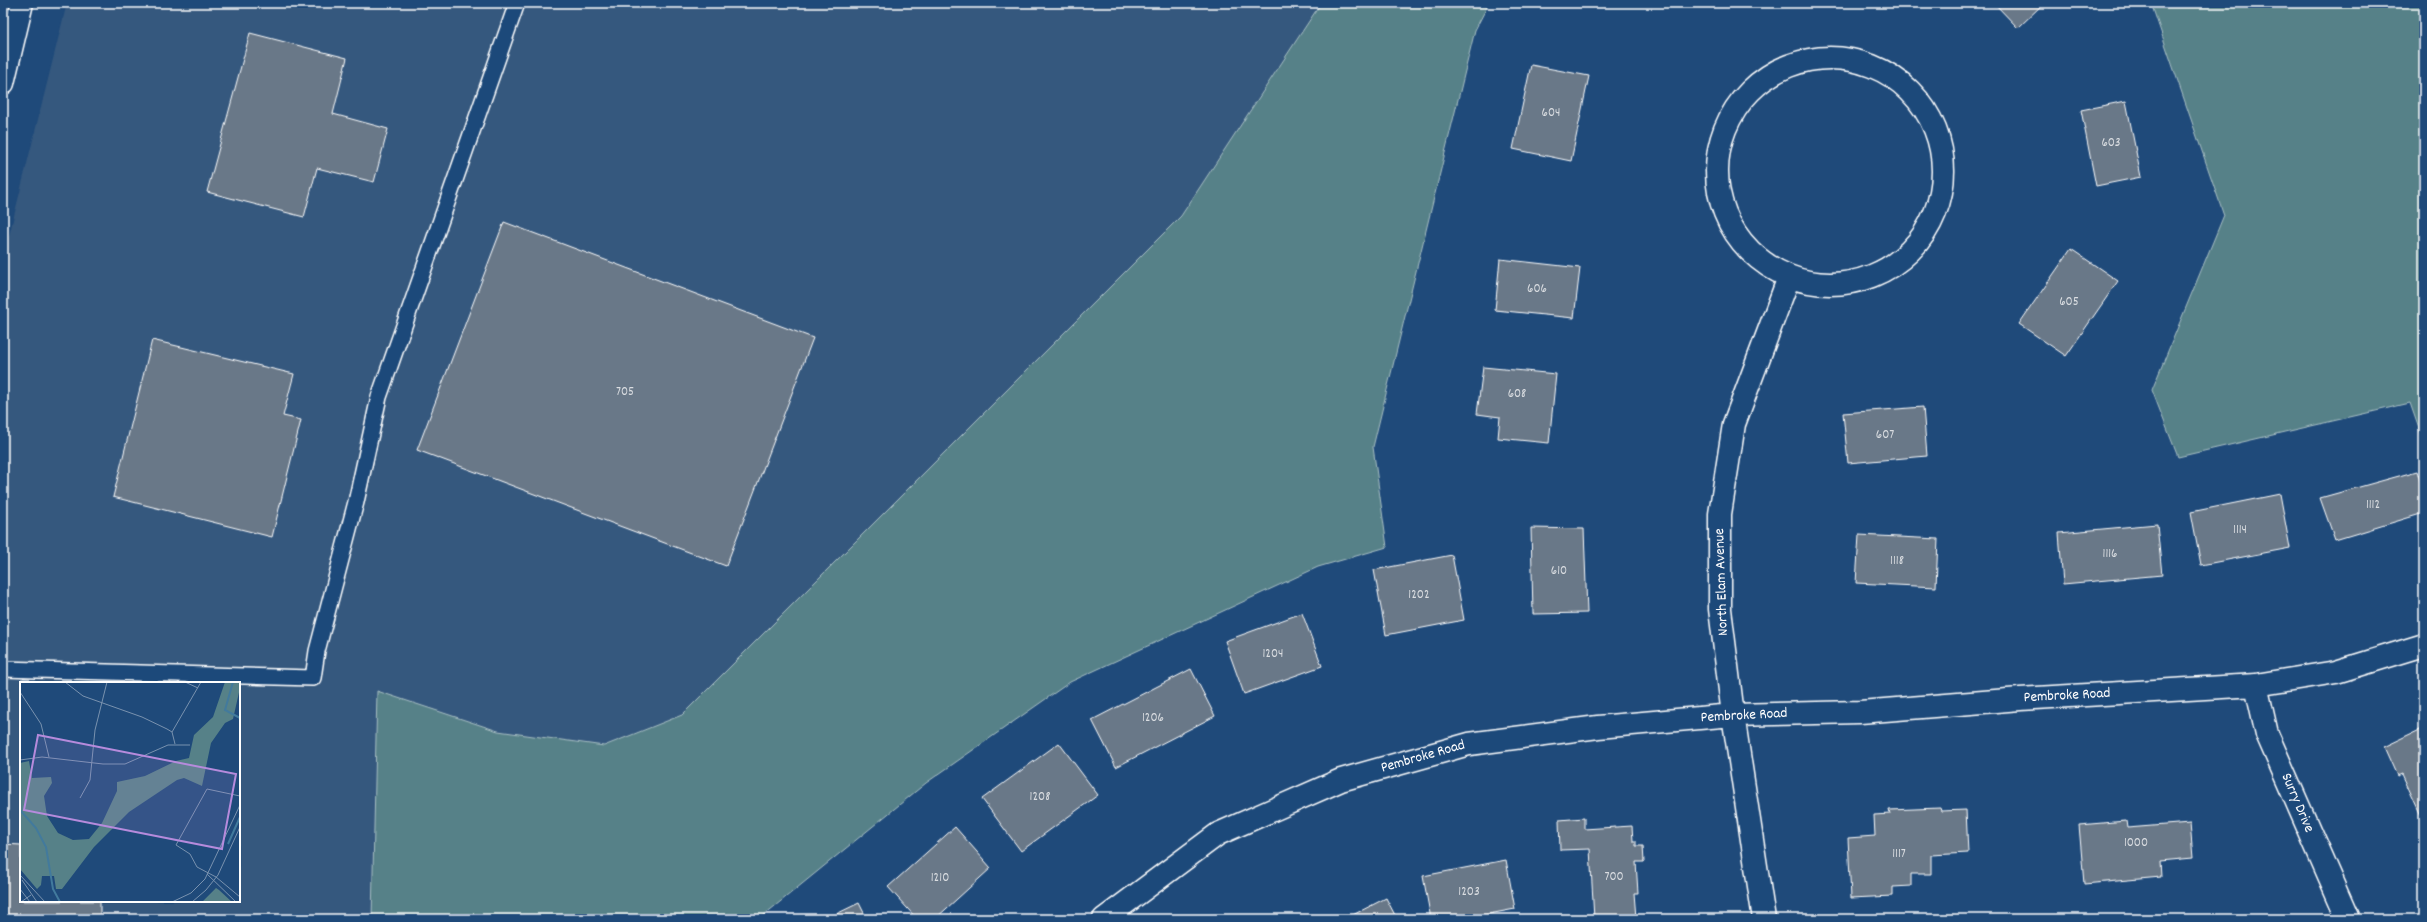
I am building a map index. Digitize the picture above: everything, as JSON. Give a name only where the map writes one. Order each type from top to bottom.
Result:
[{"type":"street","points":[[3,83],[22,3]]},
{"type":"street","points":[[1836,58],[1874,66],[1908,87],[1932,118],[1944,156],[1942,195],[1928,232],[1901,261],[1866,280],[1827,285],[1789,277],[1758,259],[1734,233],[1720,200],[1716,165],[1724,130],[1742,100],[1768,76],[1801,62],[1836,58]]},
{"type":"street","name":"North Elam Avenue","points":[[1764,919],[1733,715],[1720,609],[1720,514],[1734,424],[1789,277]]},
{"type":"street","name":"Pembroke Road","points":[[1104,919],[1218,834],[1341,780],[1469,744],[1598,727],[1733,715],[1860,712],[2020,699],[2256,685],[2336,672],[2424,645]]},
{"type":"street","name":"Surry Drive","points":[[2256,685],[2267,734],[2348,919]]},
{"type":"lane","points":[[3,669],[313,678],[317,651],[356,502],[379,397],[517,3]]},
{"type":"shaded area","points":[[67,3],[1321,3],[1181,216],[682,715],[604,746],[498,731],[377,691],[372,919],[3,919],[3,260]]},
{"type":"green space","points":[[1321,3],[1489,3],[1475,30],[1373,447],[1387,547],[1318,567],[1070,682],[926,783],[759,919],[372,919],[377,691],[498,731],[604,746],[682,715],[1181,216]]},
{"type":"green space","points":[[2151,3],[2424,3],[2424,443],[2410,403],[2178,457],[2152,390],[2224,215]]},
{"type":"building","points":[[1994,3],[2044,3],[2018,28]]},
{"type":"building","points":[[250,33],[347,58],[333,114],[388,129],[374,182],[317,168],[304,217],[207,192]]},
{"type":"building","points":[[1531,65],[1589,76],[1571,161],[1513,149]]},
{"type":"building","points":[[2126,101],[2141,177],[2096,186],[2081,110]]},
{"type":"building","points":[[504,222],[813,338],[726,566],[417,450]]},
{"type":"building","points":[[2071,249],[2118,281],[2066,356],[2019,324]]},
{"type":"building","points":[[1500,259],[1580,268],[1574,318],[1495,310]]},
{"type":"building","points":[[152,340],[294,374],[283,416],[301,420],[272,537],[113,497]]},
{"type":"building","points":[[1483,367],[1556,374],[1549,443],[1498,438],[1500,417],[1477,414]]},
{"type":"building","points":[[1923,407],[1927,456],[1848,463],[1843,413]]},
{"type":"building","points":[[2417,471],[2424,493],[2424,513],[2335,540],[2320,498]]},
{"type":"building","points":[[2280,494],[2290,548],[2201,565],[2191,512]]},
{"type":"building","points":[[2157,524],[2162,575],[2063,584],[2059,533]]},
{"type":"building","points":[[1531,528],[1584,529],[1587,613],[1533,614]]},
{"type":"building","points":[[1859,535],[1938,539],[1936,587],[1856,583]]},
{"type":"building","points":[[1452,555],[1464,620],[1386,635],[1374,570]]},
{"type":"building","points":[[1302,613],[1322,666],[1244,694],[1225,641]]},
{"type":"building","points":[[1191,669],[1215,716],[1116,767],[1092,720]]},
{"type":"building","points":[[2424,728],[2424,822],[2402,774],[2397,776],[2384,747]]},
{"type":"building","points":[[1059,743],[1098,795],[1021,851],[982,799]]},
{"type":"building","points":[[1940,808],[1941,811],[1966,810],[1968,853],[1931,855],[1931,874],[1911,874],[1911,886],[1893,887],[1893,896],[1851,898],[1848,838],[1875,836],[1874,815],[1890,814],[1889,810]]},
{"type":"building","points":[[1584,818],[1584,829],[1632,826],[1633,841],[1636,841],[1636,846],[1643,846],[1644,862],[1636,862],[1638,893],[1634,893],[1636,918],[1594,919],[1590,849],[1560,850],[1559,820]]},
{"type":"building","points":[[2126,821],[2127,828],[2190,823],[2193,858],[2160,861],[2161,877],[2084,884],[2079,825]]},
{"type":"building","points":[[955,827],[991,868],[935,919],[917,919],[888,887]]},
{"type":"building","points":[[3,844],[20,845],[20,902],[100,902],[100,919],[3,919]]},
{"type":"building","points":[[1506,860],[1515,909],[1463,919],[1431,919],[1423,876]]},
{"type":"building","points":[[1386,898],[1397,919],[1345,919]]},
{"type":"building","points":[[859,903],[867,919],[826,919]]}]
